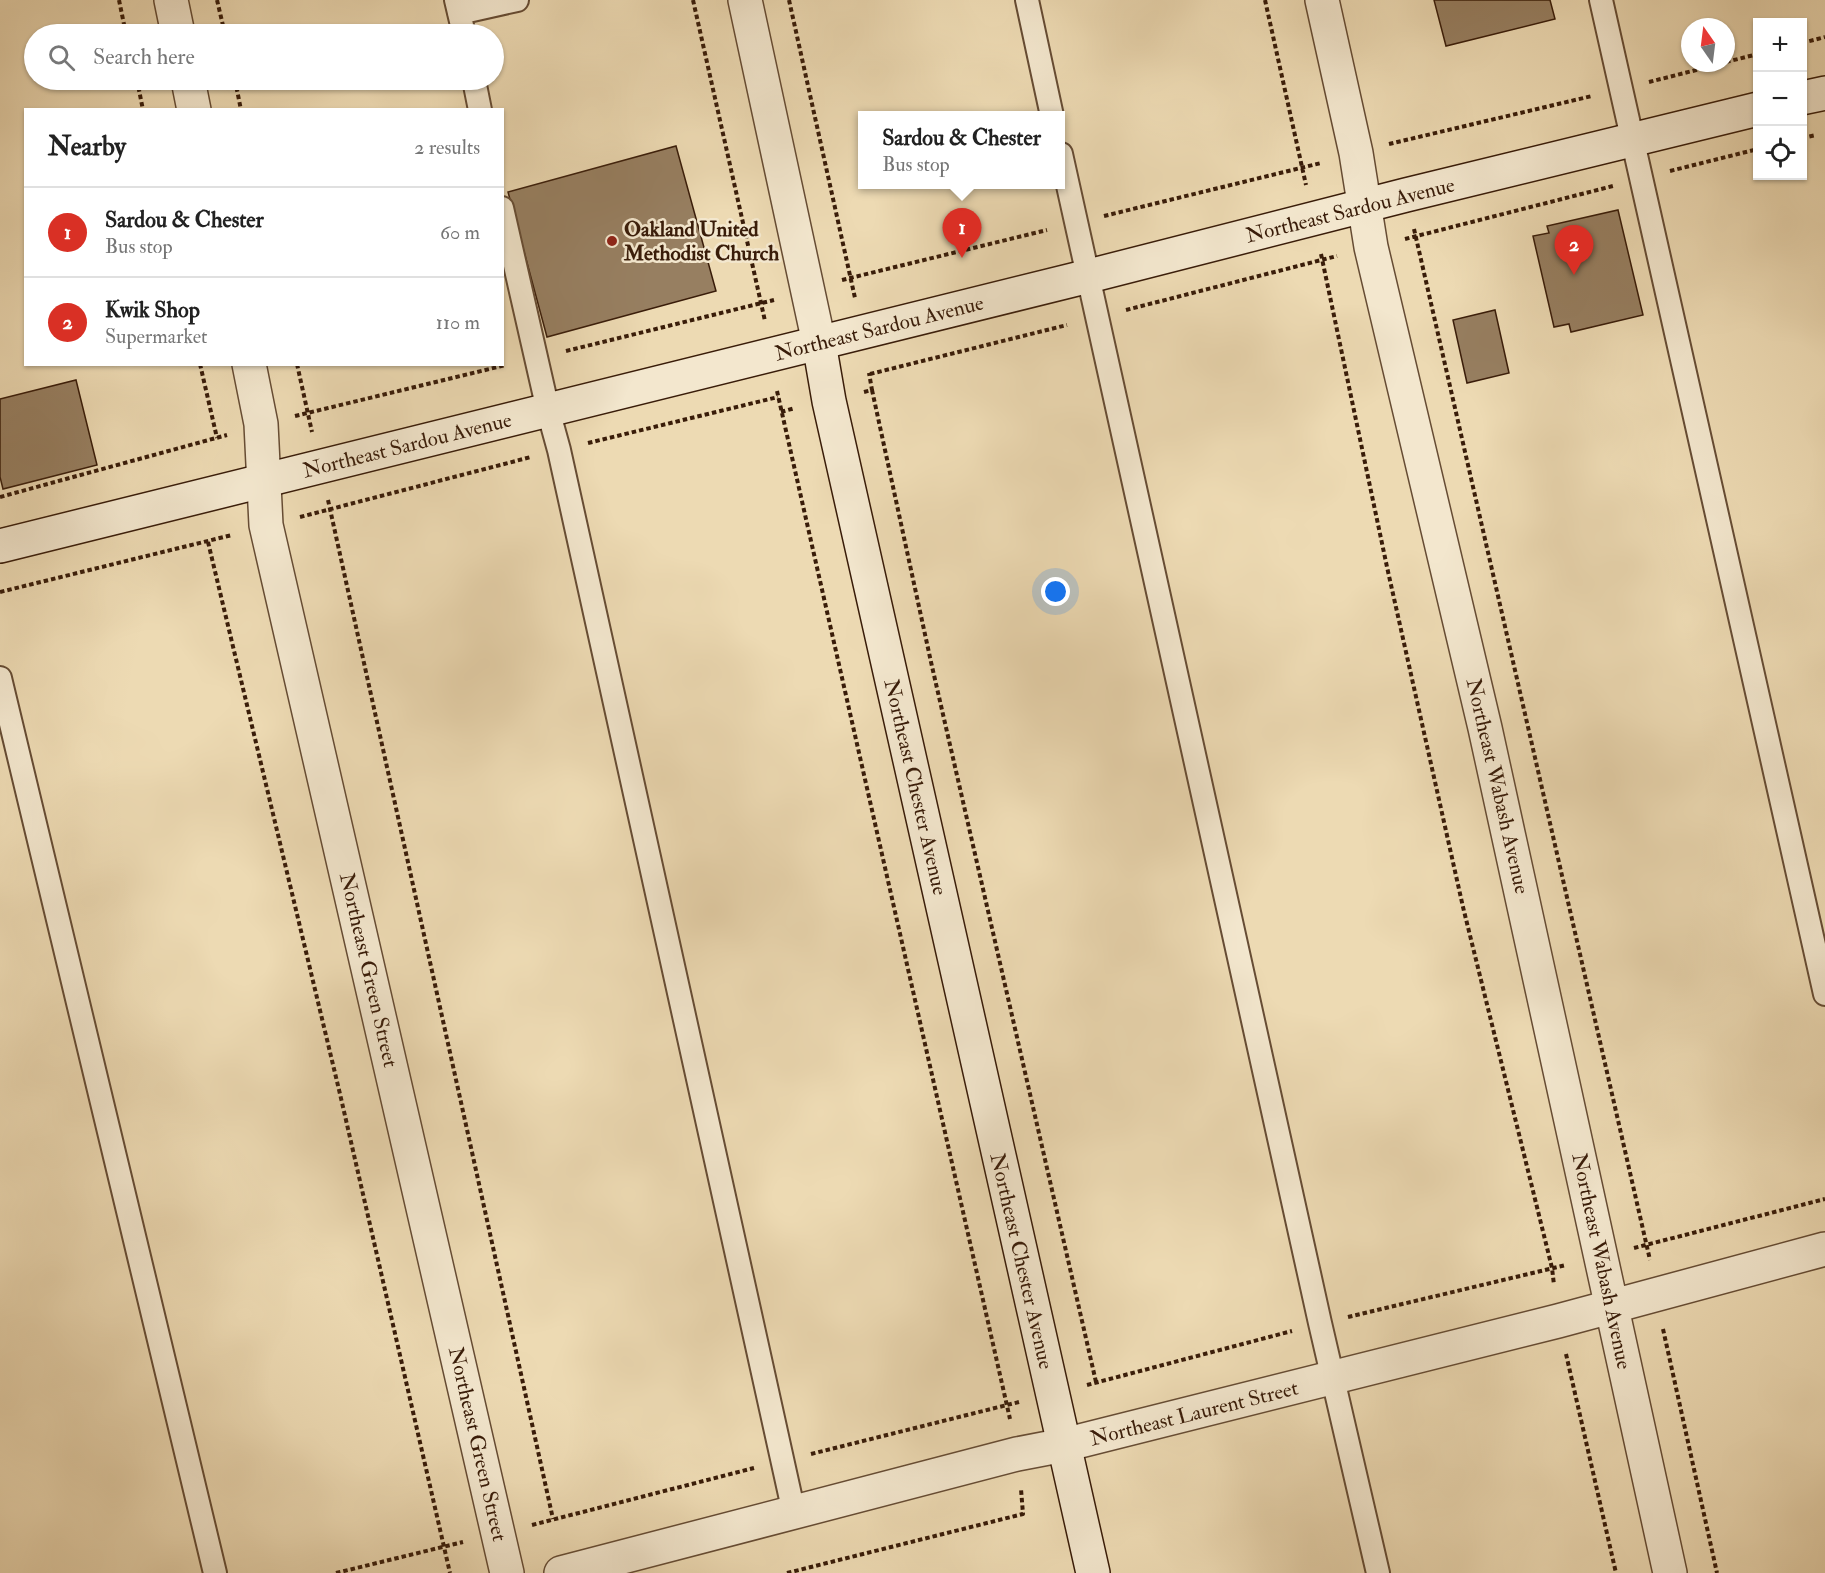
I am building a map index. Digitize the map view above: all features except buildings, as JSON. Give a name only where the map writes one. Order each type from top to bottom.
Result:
[{"type":"street","points":[[171,0],[176,24]]},
{"type":"street","name":"Northeast Chester Avenue","points":[[745,0],[808,290],[829,401],[1093,1573]]},
{"type":"street","name":"Northeast Wabash Avenue","points":[[1322,0],[1356,153],[1371,247],[1485,728],[1670,1573]]},
{"type":"street","points":[[190,90],[194,108]]},
{"type":"street","points":[[1807,97],[1825,93]]},
{"type":"street","name":"Northeast Sardou Avenue","points":[[0,546],[1753,111]]},
{"type":"street","name":"Northeast Green Street","points":[[249,366],[261,424],[266,525],[507,1573]]},
{"type":"street","name":"Northeast Laurent Street","points":[[561,1573],[1017,1455],[1613,1307],[1825,1249]]},
{"type":"lane","points":[[459,16],[517,0]]},
{"type":"lane","points":[[1027,0],[1052,111]]},
{"type":"lane","points":[[1601,0],[1825,994]]},
{"type":"lane","points":[[476,90],[480,108]]},
{"type":"lane","points":[[1065,172],[1378,1573]]},
{"type":"lane","points":[[504,217],[559,450],[794,1513]]},
{"type":"lane","points":[[0,678],[215,1573]]},
{"type":"path","points":[[119,0],[124,24]]},
{"type":"path","points":[[217,0],[223,24]]},
{"type":"path","points":[[693,0],[772,354],[778,397],[1017,1455],[1023,1514],[787,1573]]},
{"type":"path","points":[[1265,0],[1323,260],[1387,567],[1463,907],[1552,1268],[1558,1321],[1616,1573]]},
{"type":"path","points":[[1807,42],[1825,37]]},
{"type":"path","points":[[1735,60],[1753,55]]},
{"type":"path","points":[[504,366],[761,304],[851,277],[1302,169],[1356,153],[1689,72]]},
{"type":"path","points":[[138,90],[143,108]]},
{"type":"path","points":[[237,90],[241,108]]},
{"type":"path","points":[[870,374],[1753,150]]},
{"type":"path","points":[[1416,236],[1657,1295],[1717,1573]]},
{"type":"path","points":[[200,366],[217,438]]},
{"type":"path","points":[[297,366],[553,1519]]},
{"type":"path","points":[[0,497],[261,424],[503,366]]},
{"type":"path","points":[[872,390],[934,673],[1096,1382]]},
{"type":"path","points":[[0,592],[208,542],[559,450],[778,397]]},
{"type":"path","points":[[208,542],[338,1083],[450,1573]]},
{"type":"place","name":"Oakland United Methodist Church","points":[[612,241]]},
{"type":"place","name":"Sardou & Chester","points":[[962,258]]},
{"type":"place","name":"Kwik Shop","points":[[1574,275]]}]
